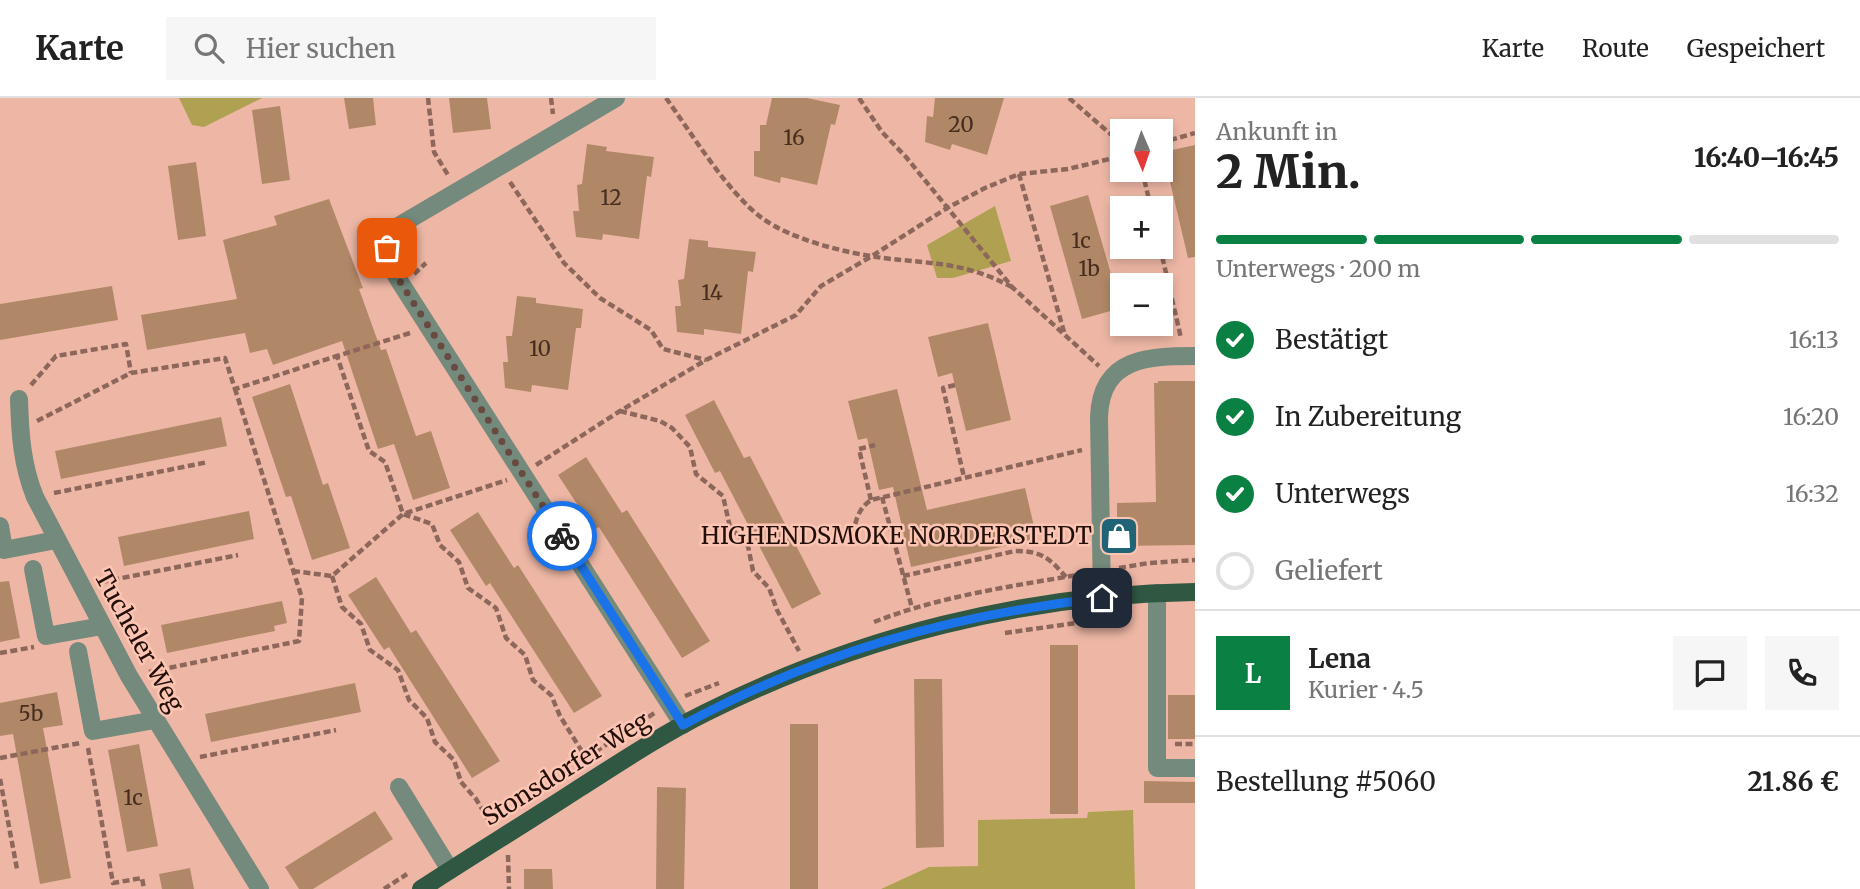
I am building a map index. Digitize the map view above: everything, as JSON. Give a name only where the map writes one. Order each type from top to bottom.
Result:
[{"type":"main road","name":"Stonsdorfer Weg","points":[[421,889],[683,725],[774,681],[878,643],[986,615],[1102,598],[1195,592]]},
{"type":"street","points":[[616,98],[400,225],[392,234],[387,248],[390,266],[683,725]]},
{"type":"street","points":[[1102,598],[1100,405],[1103,394],[1112,379],[1136,361],[1153,357],[1190,356]]},
{"type":"street","name":"Tucheler Weg","points":[[19,400],[22,453],[35,497],[56,540],[129,676],[260,889]]},
{"type":"street","points":[[0,526],[5,550],[56,540]]},
{"type":"street","points":[[33,569],[46,636],[102,626]]},
{"type":"street","points":[[1157,593],[1157,768],[1195,768]]},
{"type":"street","points":[[78,651],[93,731],[155,720]]},
{"type":"street","points":[[399,787],[450,870]]},
{"type":"path","points":[[428,98],[434,152],[458,191]]},
{"type":"path","points":[[666,98],[731,186],[762,218],[779,229],[872,256],[971,269],[1012,287]]},
{"type":"path","points":[[859,98],[883,132],[1012,287],[1112,379]]},
{"type":"path","points":[[1069,98],[1110,134]]},
{"type":"path","points":[[1173,139],[1195,132]]},
{"type":"path","points":[[293,571],[332,576],[403,514],[523,474],[620,411],[706,360],[796,315],[821,286],[947,208],[985,188],[1019,174],[1068,169],[1110,159]]},
{"type":"path","points":[[500,166],[564,263],[600,298],[651,330],[663,349],[706,360]]},
{"type":"path","points":[[1019,174],[1064,333]]},
{"type":"path","points":[[1163,259],[1190,356]]},
{"type":"path","points":[[235,389],[428,327]]},
{"type":"path","points":[[19,400],[56,356],[126,344],[131,373]]},
{"type":"path","points":[[337,356],[369,451],[385,462],[403,514]]},
{"type":"path","points":[[35,422],[131,373],[225,358],[302,598],[299,641],[129,676]]},
{"type":"path","points":[[955,385],[943,388],[964,477]]},
{"type":"path","points":[[620,411],[660,421],[672,428],[690,447],[696,474],[723,496],[730,527],[748,546],[753,571],[769,588],[777,610],[799,651]]},
{"type":"path","points":[[871,500],[859,449],[875,445]]},
{"type":"path","points":[[854,544],[853,529],[862,506],[871,500],[1100,445]]},
{"type":"path","points":[[35,497],[208,462]]},
{"type":"path","points":[[882,497],[912,608]]},
{"type":"path","points":[[403,514],[432,524],[440,545],[458,562],[468,588],[496,608],[506,638],[525,655],[533,680],[551,695],[560,716],[586,758]]},
{"type":"path","points":[[903,576],[1032,551],[1049,558],[1066,577]]},
{"type":"path","points":[[80,587],[238,555]]},
{"type":"path","points":[[332,576],[342,607],[361,624],[370,650],[398,670],[408,700],[428,718],[435,742],[454,760],[461,782],[476,799],[489,821]]},
{"type":"path","points":[[1000,634],[1111,618]]},
{"type":"path","points":[[180,761],[336,730]]},
{"type":"path","points":[[87,741],[113,883],[142,878],[144,889]]},
{"type":"path","points":[[0,779],[17,869]]},
{"type":"path","points":[[498,857],[508,850],[509,889]]},
{"type":"shaded area","points":[[179,98],[262,98],[204,127],[192,125]]},
{"type":"shaded area","points":[[995,206],[1011,261],[953,278],[937,278],[927,245]]},
{"type":"shaded area","points":[[1133,810],[1135,889],[881,889],[929,867],[978,866],[978,820],[1087,818],[1088,812]]},
{"type":"building","points":[[344,98],[373,98],[376,125],[349,129]]},
{"type":"building","points":[[449,98],[487,98],[491,129],[453,133]]},
{"type":"building","points":[[772,98],[807,98],[840,105],[835,125],[831,124],[817,185],[781,177],[780,183],[754,176],[754,151],[760,151],[760,125],[766,125]]},
{"type":"building","points":[[935,98],[1004,98],[987,155],[952,144],[950,150],[925,142],[927,116],[933,117]]},
{"type":"building","points":[[280,106],[290,180],[262,184],[252,110]]},
{"type":"building","points":[[587,144],[607,147],[606,151],[654,157],[651,177],[647,176],[639,239],[603,234],[602,240],[576,237],[573,211],[579,211],[577,185],[582,184]]},
{"type":"building","points":[[1195,145],[1195,257],[1188,258],[1170,182],[1173,182],[1173,150]]},
{"type":"building","points":[[196,162],[206,236],[178,240],[168,166]]},
{"type":"building","points":[[1088,195],[1111,273],[1110,311],[1082,319],[1050,206]]},
{"type":"building","points":[[329,199],[363,288],[359,289],[381,350],[386,349],[416,436],[431,431],[450,488],[413,500],[394,444],[378,449],[342,341],[273,365],[267,349],[250,353],[245,333],[147,350],[141,315],[237,299],[223,240],[277,225],[274,216]]},
{"type":"building","points":[[689,239],[708,241],[708,247],[756,252],[753,272],[748,271],[741,334],[704,329],[704,335],[677,332],[675,306],[681,306],[678,280],[684,279]]},
{"type":"building","points":[[112,286],[118,320],[0,340],[0,304]]},
{"type":"building","points":[[517,296],[536,298],[536,303],[583,309],[581,328],[576,328],[568,390],[532,385],[531,392],[505,388],[503,362],[508,362],[506,336],[512,336]]},
{"type":"building","points":[[988,323],[1011,420],[966,431],[952,373],[938,377],[928,337]]},
{"type":"building","points":[[1195,381],[1195,545],[1117,546],[1117,503],[1156,502],[1154,383]]},
{"type":"building","points":[[290,384],[323,485],[328,483],[350,548],[312,560],[291,496],[286,497],[252,397]]},
{"type":"building","points":[[897,389],[927,510],[1025,488],[1037,539],[911,567],[893,487],[879,490],[867,438],[858,440],[848,401]]},
{"type":"building","points":[[714,400],[744,458],[750,456],[821,594],[792,609],[720,471],[715,473],[685,415]]},
{"type":"building","points":[[221,417],[227,446],[61,479],[55,451]]},
{"type":"building","points":[[586,457],[622,513],[627,510],[710,641],[682,658],[599,527],[594,530],[558,475]]},
{"type":"building","points":[[249,511],[254,539],[124,566],[118,537]]},
{"type":"building","points":[[478,512],[514,568],[518,565],[602,696],[574,713],[490,583],[486,586],[450,530]]},
{"type":"building","points":[[376,577],[411,633],[416,630],[500,761],[472,778],[389,647],[384,650],[348,595]]},
{"type":"building","points":[[9,581],[20,638],[0,642],[0,582]]},
{"type":"building","points":[[282,601],[287,623],[274,626],[275,631],[167,653],[161,625]]},
{"type":"building","points":[[1050,645],[1078,645],[1078,814],[1050,814]]},
{"type":"building","points":[[914,679],[942,679],[944,847],[916,848]]},
{"type":"building","points":[[355,683],[361,712],[211,742],[205,714]]},
{"type":"building","points":[[57,692],[63,725],[43,728],[71,878],[40,884],[13,734],[0,736],[0,703]]},
{"type":"building","points":[[1168,695],[1195,695],[1195,739],[1168,739]]},
{"type":"building","points":[[790,724],[818,724],[818,889],[790,889]]},
{"type":"building","points":[[139,744],[158,846],[127,852],[108,750]]},
{"type":"building","points":[[1144,781],[1195,782],[1195,803],[1144,803]]},
{"type":"building","points":[[657,787],[686,788],[684,889],[656,889]]},
{"type":"building","points":[[375,811],[393,839],[313,889],[299,889],[285,867]]},
{"type":"building","points":[[190,868],[194,889],[162,889],[159,874]]},
{"type":"building","points":[[524,869],[552,869],[553,889],[524,889]]},
{"type":"way so far","points":[[387,248],[387,259],[392,269],[562,536]]},
{"type":"place","name":"HIGHENDSMOKE NORDERSTEDT","points":[[1119,536]]},
{"type":"route","points":[[562,536],[683,725],[774,681],[889,639],[986,615],[1102,598]]}]
